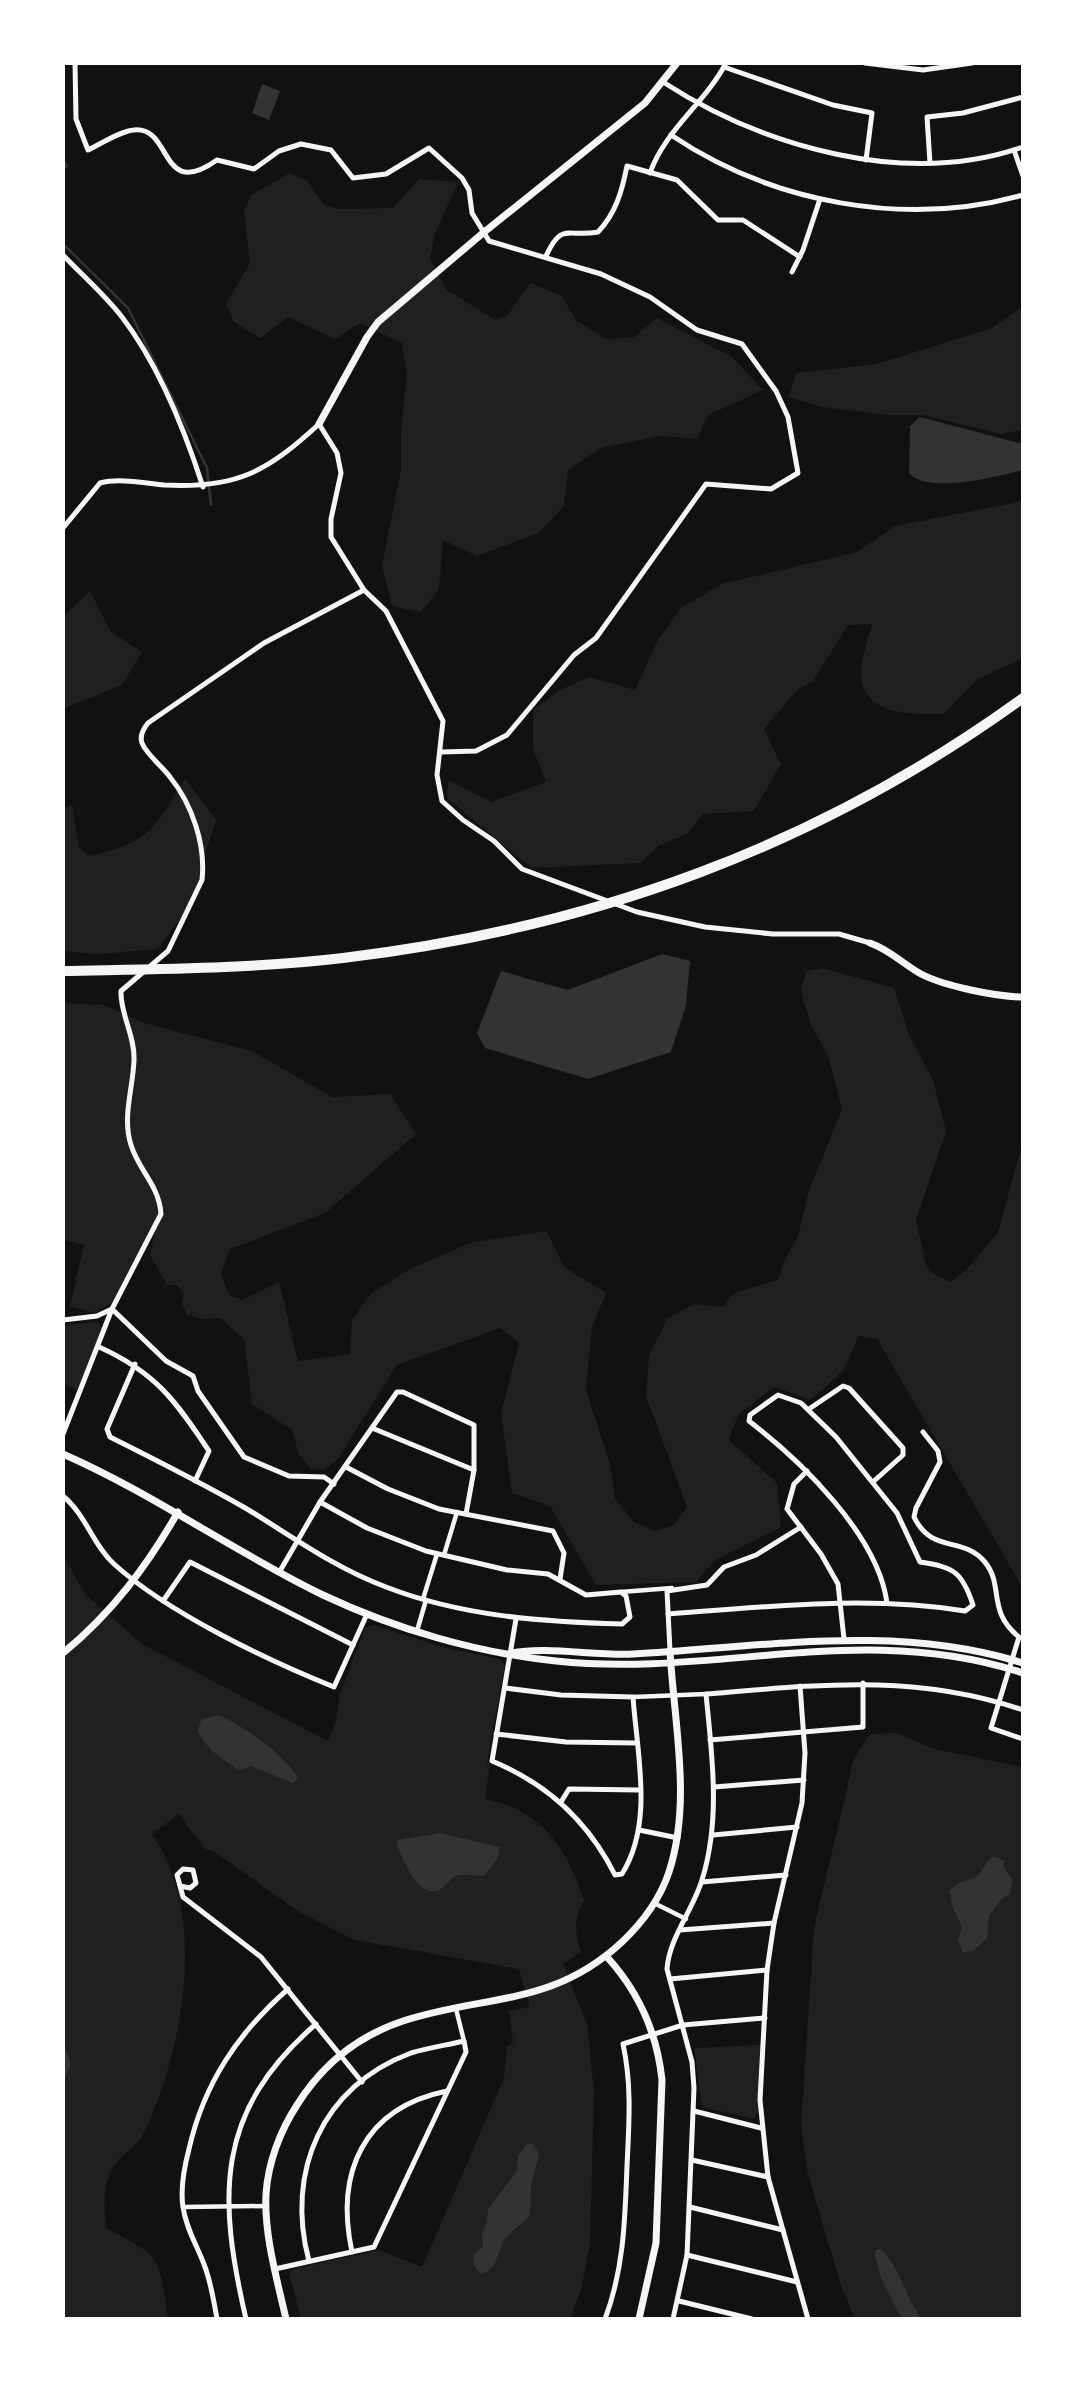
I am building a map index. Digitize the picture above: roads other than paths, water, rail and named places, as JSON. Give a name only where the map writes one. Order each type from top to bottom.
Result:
[{"type":"highway","points":[[63,971],[340,958],[495,935],[658,889],[770,845],[865,798],[925,764],[1023,698]]},
{"type":"street","points":[[75,63],[76,119],[88,150],[132,129],[150,132],[174,166],[192,173],[201,172],[217,160],[254,169],[279,151],[301,144],[331,150],[353,178],[386,174],[429,148],[462,178],[469,190],[472,213],[489,241],[601,274],[650,297],[697,330],[743,344],[776,391],[788,417],[798,473],[771,489],[706,484],[596,638],[574,655],[507,736],[476,751],[442,752]]},
{"type":"street","points":[[63,528],[100,483],[203,487],[230,482],[254,472],[300,442],[319,424],[378,322],[483,233],[619,125],[663,82],[677,63]]},
{"type":"street","points":[[865,63],[923,70],[972,63]]},
{"type":"street","points":[[650,173],[658,150],[697,104],[725,65],[833,105],[872,113],[866,160]]},
{"type":"street","points":[[663,82],[697,104],[830,155],[866,160],[930,163],[982,158],[1023,147]]},
{"type":"street","points":[[930,163],[927,117],[963,113],[1023,97]]},
{"type":"street","points":[[671,135],[706,160],[820,199],[866,208],[920,211],[985,206],[1023,195]]},
{"type":"street","points":[[1014,150],[1023,176]]},
{"type":"street","points":[[546,256],[554,239],[561,233],[598,232],[607,222],[620,198],[627,166],[677,180],[718,220],[743,220],[800,257]]},
{"type":"street","points":[[792,272],[820,199]]},
{"type":"street","points":[[63,254],[120,315],[134,334],[187,439],[203,487]]},
{"type":"street","points":[[319,424],[337,453],[341,473],[331,519],[331,537],[364,590],[386,611],[402,637],[443,720],[442,752],[437,775],[442,801],[463,820],[494,841],[522,869],[637,912],[705,927],[773,934],[839,934],[886,948],[923,975],[1023,997]]},
{"type":"street","points":[[63,1434],[99,1347],[111,1309],[161,1214],[160,1197],[132,1149],[126,1127],[134,1058],[130,1028],[121,1003],[121,991],[168,951],[202,880],[204,869],[199,839],[184,796],[142,743],[142,731],[148,723],[264,643],[364,590]]},
{"type":"street","points":[[63,1321],[97,1315],[111,1309]]},
{"type":"street","points":[[111,1309],[166,1361],[192,1376],[198,1391],[244,1457],[289,1476],[324,1477],[334,1484]]},
{"type":"street","points":[[99,1347],[135,1364],[176,1401],[209,1451],[195,1481]]},
{"type":"street","points":[[135,1364],[107,1429],[110,1437],[195,1481],[340,1566],[386,1587],[425,1600],[516,1619],[622,1624],[629,1617],[626,1596],[621,1592]]},
{"type":"street","points":[[809,1409],[843,1386],[894,1438],[903,1448],[903,1455],[874,1481]]},
{"type":"street","points":[[280,1571],[320,1502],[392,1396],[403,1392],[474,1425],[474,1470],[466,1514]]},
{"type":"street","points":[[668,1614],[841,1602],[887,1603],[965,1611],[973,1605],[966,1584],[949,1567],[920,1562],[897,1513],[874,1481],[809,1409],[801,1403],[778,1395],[750,1415],[749,1421],[807,1471],[859,1535],[887,1603]]},
{"type":"street","points":[[372,1429],[474,1470]]},
{"type":"street","points":[[923,1432],[938,1451],[940,1462],[916,1507],[914,1517],[928,1537],[942,1544],[968,1549],[986,1564],[1002,1620],[1019,1637],[991,1728],[1023,1739]]},
{"type":"street","points":[[63,1454],[113,1476],[280,1571],[367,1614],[417,1631],[511,1653],[588,1664],[850,1648],[890,1648],[961,1657],[1023,1673]]},
{"type":"street","points":[[346,1467],[388,1489],[439,1509],[553,1531],[564,1553],[560,1579]]},
{"type":"street","points":[[807,1471],[794,1484],[787,1509],[821,1554],[838,1584],[844,1639]]},
{"type":"street","points":[[63,1496],[89,1524],[110,1561],[134,1582],[163,1601],[267,1657],[334,1687],[367,1614]]},
{"type":"street","points":[[320,1502],[367,1528],[437,1553],[560,1579],[586,1595],[707,1585],[724,1567],[756,1555],[801,1527]]},
{"type":"street","points":[[63,1653],[108,1611],[134,1582],[178,1512]]},
{"type":"street","points":[[444,1555],[457,1512]]},
{"type":"street","points":[[417,1631],[437,1553]]},
{"type":"street","points":[[163,1601],[190,1562],[353,1645]]},
{"type":"street","points":[[286,2319],[275,2269],[266,2206],[270,2168],[291,2114],[320,2073],[363,2039],[404,2021],[549,1989],[576,1977],[607,1956],[630,1934],[654,1903],[668,1873],[678,1838],[680,1797],[667,1591],[672,1588]]},
{"type":"street","points":[[516,1619],[492,1761],[525,1777],[561,1802],[590,1831],[615,1875],[622,1874],[628,1865],[639,1830],[633,1696]]},
{"type":"street","points":[[511,1653],[523,1650],[631,1654],[844,1639],[926,1643],[1023,1663]]},
{"type":"street","points":[[505,1688],[561,1695],[633,1696],[863,1683],[930,1687],[1023,1710]]},
{"type":"street","points":[[710,1740],[863,1727],[863,1683]]},
{"type":"street","points":[[800,1686],[804,1780],[797,1828],[767,1970],[761,2128],[768,2177],[808,2319]]},
{"type":"street","points":[[673,2319],[687,2255],[694,2111],[692,2062],[670,1979],[668,1954],[687,1919],[702,1882],[713,1835],[714,1787],[706,1693]]},
{"type":"street","points":[[496,1734],[566,1742],[636,1743]]},
{"type":"street","points":[[714,1787],[804,1780]]},
{"type":"street","points":[[561,1802],[569,1789],[639,1790]]},
{"type":"street","points":[[713,1835],[797,1828]]},
{"type":"street","points":[[639,1830],[678,1838]]},
{"type":"street","points":[[183,1897],[197,1877],[187,1868],[177,1875],[183,1897],[245,1943],[288,1989],[362,2081]]},
{"type":"street","points":[[702,1882],[786,1875]]},
{"type":"street","points":[[180,1886],[190,1888]]},
{"type":"street","points":[[654,1903],[687,1919]]},
{"type":"street","points":[[680,1930],[775,1923]]},
{"type":"street","points":[[607,1956],[627,1979],[653,2034],[662,2080],[656,2243],[639,2319]]},
{"type":"street","points":[[670,1979],[767,1970]]},
{"type":"street","points":[[217,2319],[205,2267],[183,2207],[183,2179],[195,2124],[216,2073],[247,2029],[288,1989]]},
{"type":"street","points":[[275,2269],[374,2247],[467,2052],[456,2009]]},
{"type":"street","points":[[605,2319],[616,2286],[624,2247],[630,2082],[623,2044],[683,2025],[765,2018]]},
{"type":"street","points":[[246,2319],[232,2255],[227,2207],[230,2169],[238,2133],[275,2066],[316,2024]]},
{"type":"street","points":[[309,2261],[301,2231],[300,2208],[306,2166],[319,2131],[344,2097],[362,2081],[413,2053],[464,2041]]},
{"type":"street","points":[[352,2252],[346,2227],[347,2183],[363,2146],[389,2115],[410,2102],[448,2091]]},
{"type":"street","points":[[694,2111],[761,2128]]},
{"type":"street","points":[[692,2160],[768,2177]]},
{"type":"street","points":[[183,2207],[266,2206]]},
{"type":"street","points":[[690,2207],[783,2230]]},
{"type":"street","points":[[687,2255],[797,2282]]},
{"type":"street","points":[[679,2301],[752,2319]]},
{"type":"waterway","points":[[63,160],[67,166],[63,169]]},
{"type":"waterway","points":[[63,244],[128,308],[207,468],[211,505]]}]
